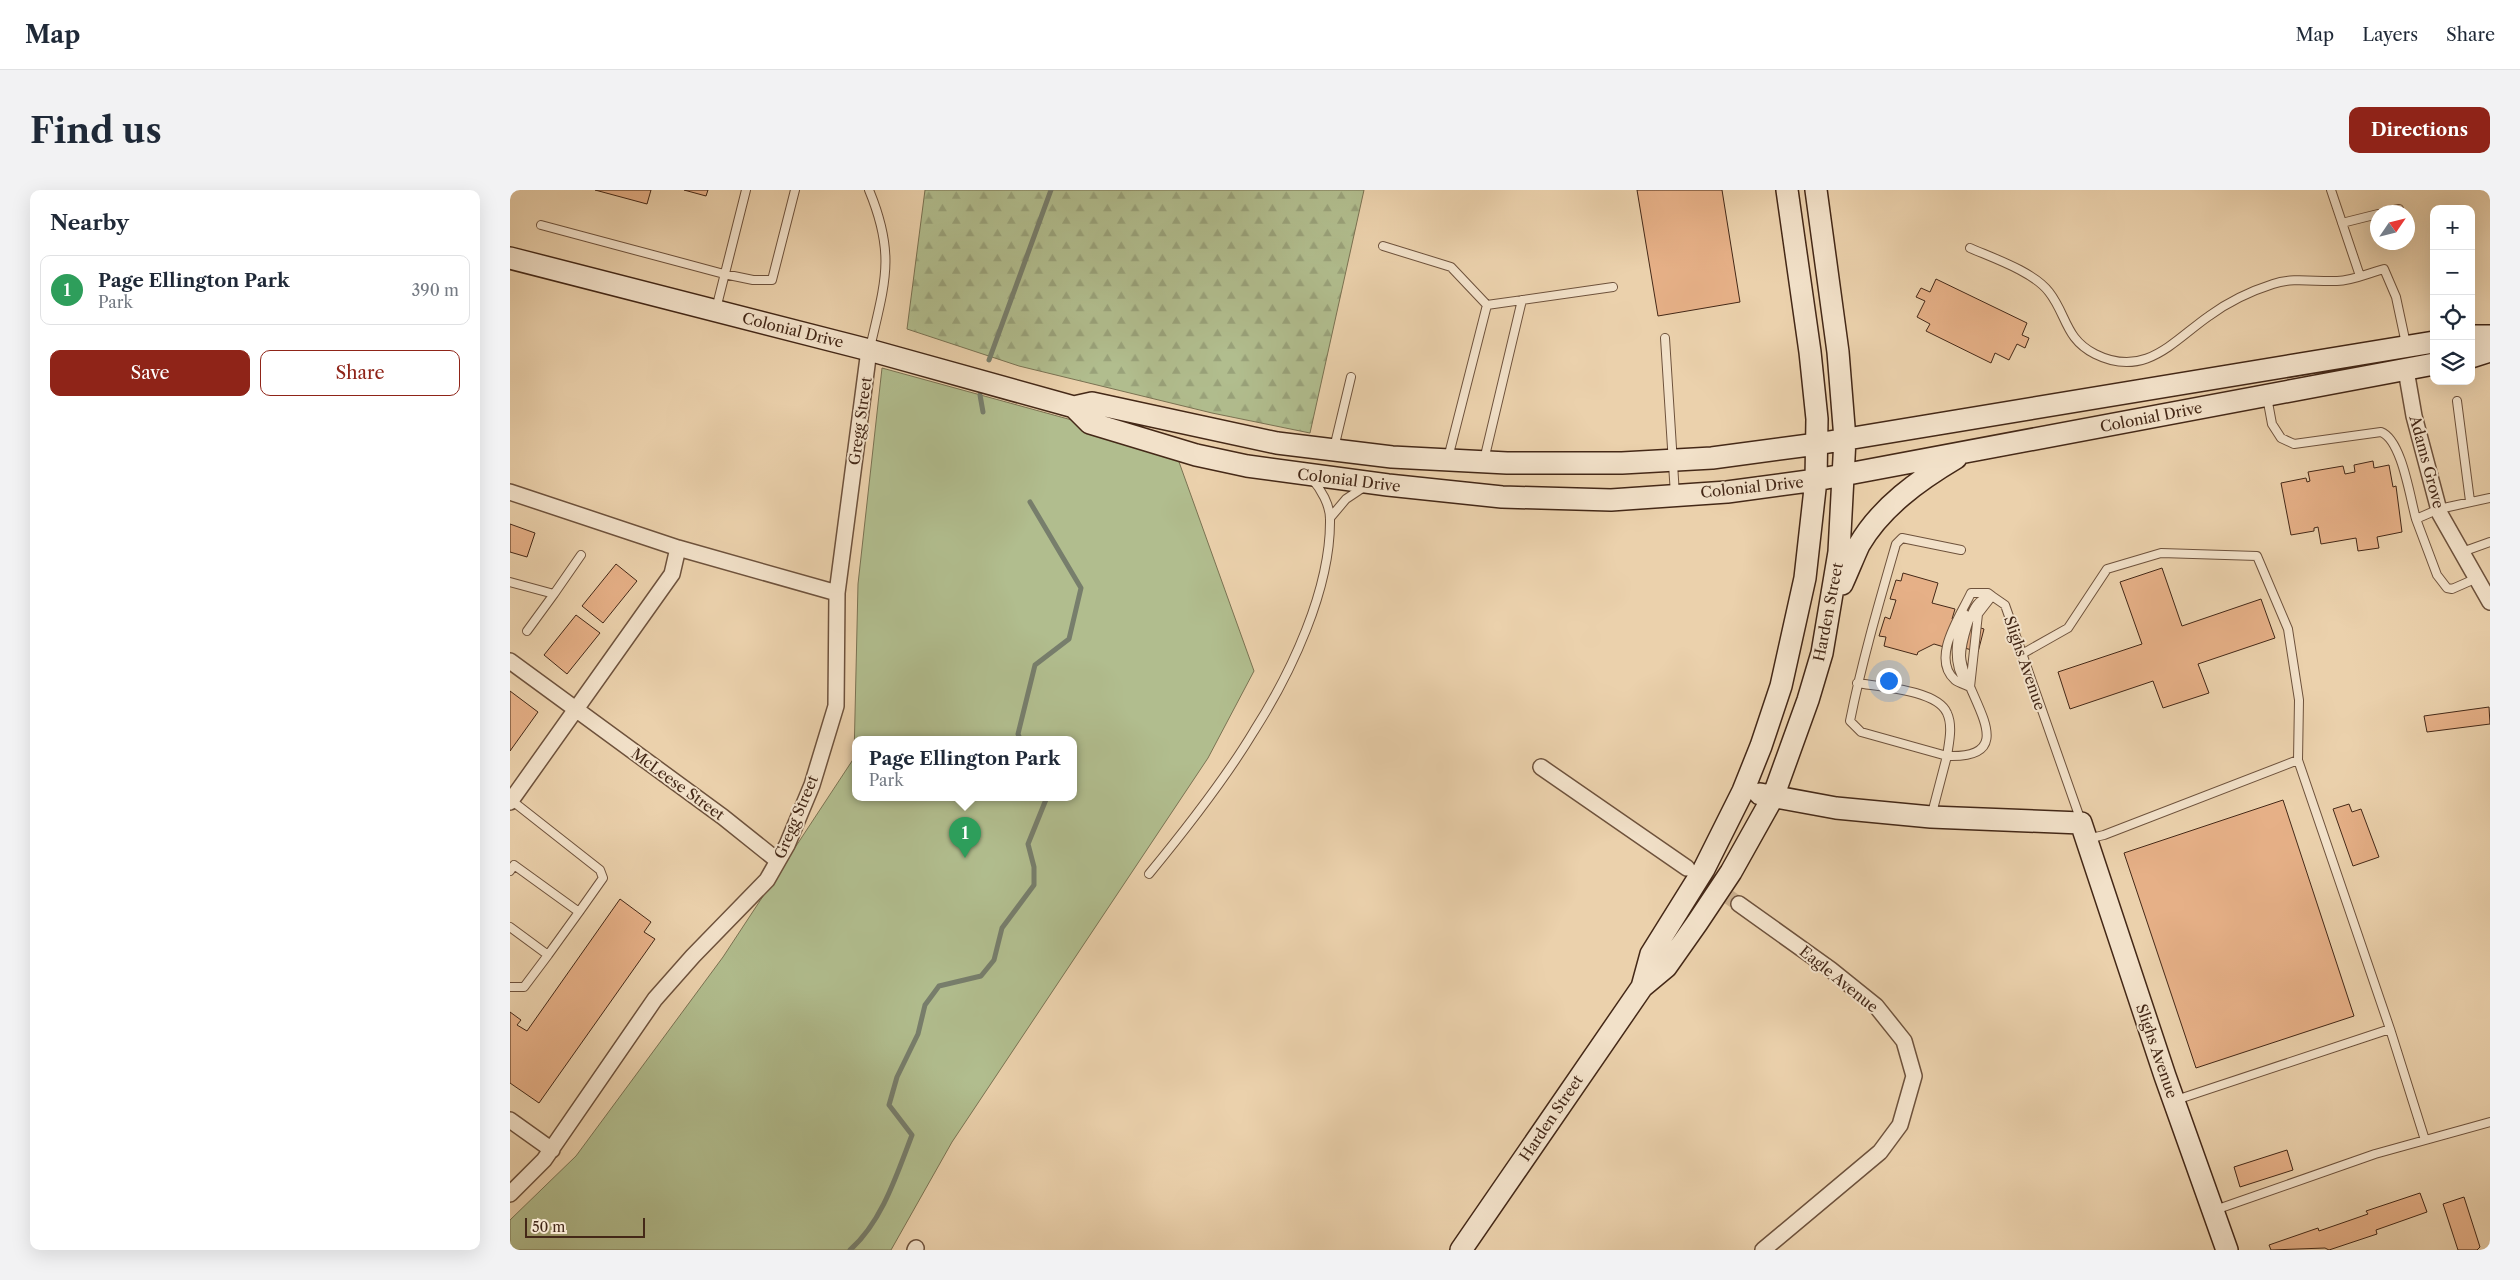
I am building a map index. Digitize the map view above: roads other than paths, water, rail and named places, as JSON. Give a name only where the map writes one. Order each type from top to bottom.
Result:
[{"type":"main road","name":"Harden Street","points":[[1642,987],[1651,954],[1704,868],[1743,791],[1761,746],[1781,686],[1795,630],[1805,578],[1816,480],[1817,419],[1810,352],[1787,190]]},
{"type":"main road","name":"Harden Street","points":[[1461,1250],[1642,987],[1666,967],[1731,872],[1773,797],[1808,700],[1831,607],[1839,552],[1846,439],[1838,352],[1816,190]]},
{"type":"main road","name":"Colonial Drive","points":[[510,258],[869,350],[1074,407],[1092,403],[1276,443],[1392,457],[1484,462],[1622,463],[1712,458],[1817,444],[2430,343]]},
{"type":"main road","points":[[2475,336],[2490,336]]},
{"type":"main road","points":[[2475,356],[2490,350]]},
{"type":"main road","name":"Colonial Drive","points":[[1074,407],[1090,423],[1196,455],[1248,466],[1372,483],[1502,497],[1612,500],[1728,492],[1816,480],[2430,365]]},
{"type":"main road","points":[[1831,607],[1860,545],[1882,513],[1935,471],[1968,452]]},
{"type":"main road","points":[[1743,791],[1836,808],[2084,831]]},
{"type":"main road","name":"Slighs Avenue","points":[[2084,831],[2174,1101],[2227,1250]]},
{"type":"street","name":"Gregg Street","points":[[510,1194],[536,1169],[552,1150],[655,999],[693,956],[767,880],[788,845],[812,785],[836,706],[837,594],[869,350]]},
{"type":"street","name":"Adams Grove","points":[[2406,370],[2414,416],[2439,509],[2490,602]]},
{"type":"street","points":[[510,492],[678,548],[837,594]]},
{"type":"street","points":[[510,801],[672,574],[678,548]]},
{"type":"street","name":"McLeese Street","points":[[510,662],[723,817],[778,861]]},
{"type":"street","points":[[1541,767],[1683,866]]},
{"type":"street","name":"Eagle Avenue","points":[[1739,904],[1830,969],[1876,1006],[1904,1041],[1914,1076],[1900,1125],[1880,1152],[1763,1250]]},
{"type":"street","points":[[510,1120],[552,1150]]},
{"type":"lane","points":[[715,311],[746,190]]},
{"type":"lane","points":[[541,225],[724,274],[753,280],[772,280],[795,190]]},
{"type":"lane","points":[[869,190],[882,223],[887,256],[881,298],[869,350]]},
{"type":"lane","points":[[2331,190],[2360,276]]},
{"type":"lane","points":[[2342,223],[2370,216]]},
{"type":"lane","points":[[1383,246],[1451,267],[1487,305]]},
{"type":"lane","points":[[1970,248],[2022,272],[2042,284],[2049,291],[2076,341],[2096,354],[2121,360],[2152,357],[2162,353],[2223,306],[2274,284],[2300,279],[2338,281],[2384,269],[2396,297],[2407,347]]},
{"type":"lane","points":[[1487,305],[1613,287]]},
{"type":"lane","points":[[1484,462],[1522,300]]},
{"type":"lane","points":[[1448,460],[1487,305]]},
{"type":"lane","points":[[1665,338],[1671,460],[1675,495]]},
{"type":"lane","points":[[1334,450],[1351,377]]},
{"type":"lane","points":[[2267,396],[2272,424],[2281,438],[2294,444],[2381,432],[2388,434],[2397,449],[2416,519],[2437,575],[2447,588],[2452,589],[2476,578]]},
{"type":"lane","points":[[2456,401],[2470,501]]},
{"type":"lane","points":[[1148,874],[1228,770],[1255,731],[1283,679],[1315,603],[1325,571],[1330,518],[1322,492],[1309,475]]},
{"type":"lane","points":[[1330,518],[1346,499],[1372,483]]},
{"type":"lane","points":[[2416,519],[2439,509],[2490,498]]},
{"type":"lane","points":[[1961,550],[1902,538],[1896,544],[1858,683],[1850,721],[1861,732],[1947,756],[1964,757],[1974,755],[1982,749],[1987,741],[1984,723],[1961,656],[1964,633],[1975,604],[1983,598],[1992,596]]},
{"type":"lane","points":[[2462,552],[2490,542]]},
{"type":"lane","points":[[2022,654],[2068,628],[2107,569],[2160,553],[2257,556],[2288,629],[2299,700],[2298,760],[2390,1029],[2425,1140]]},
{"type":"lane","points":[[527,631],[581,555]]},
{"type":"lane","points":[[510,582],[554,594]]},
{"type":"lane","points":[[1970,686],[1955,680],[1946,664],[1948,643],[1956,620],[1971,593],[1988,593],[1992,596]]},
{"type":"lane","points":[[1970,686],[1978,614],[1992,596]]},
{"type":"lane","name":"Slighs Avenue","points":[[1992,596],[2005,606],[2084,831]]},
{"type":"lane","points":[[1858,683],[1929,696],[1947,712],[1950,726],[1947,756],[1931,817]]},
{"type":"lane","points":[[2084,831],[2104,835],[2298,760]]},
{"type":"lane","points":[[510,801],[600,870],[603,878],[524,987],[510,987]]},
{"type":"lane","points":[[510,872],[514,865],[579,912]]},
{"type":"lane","points":[[510,927],[548,955]]},
{"type":"lane","points":[[2174,1101],[2390,1029]]},
{"type":"lane","points":[[2213,1211],[2375,1154],[2490,1122]]},
{"type":"waterway","points":[[989,360],[1051,190]]},
{"type":"waterway","points":[[980,395],[983,412]]},
{"type":"waterway","points":[[1019,736],[1035,665],[1069,639],[1081,588],[1030,502]]},
{"type":"waterway","points":[[850,1250],[861,1239],[880,1212],[912,1135],[889,1105],[897,1077],[918,1034],[925,1005],[939,986],[981,976],[994,960],[1002,928],[1034,885],[1034,867],[1028,844],[1045,801]]},
{"type":"tunnel","points":[[1691,871],[1739,904]]},
{"type":"place","name":"Page Ellington Park","points":[[965,858]]}]
